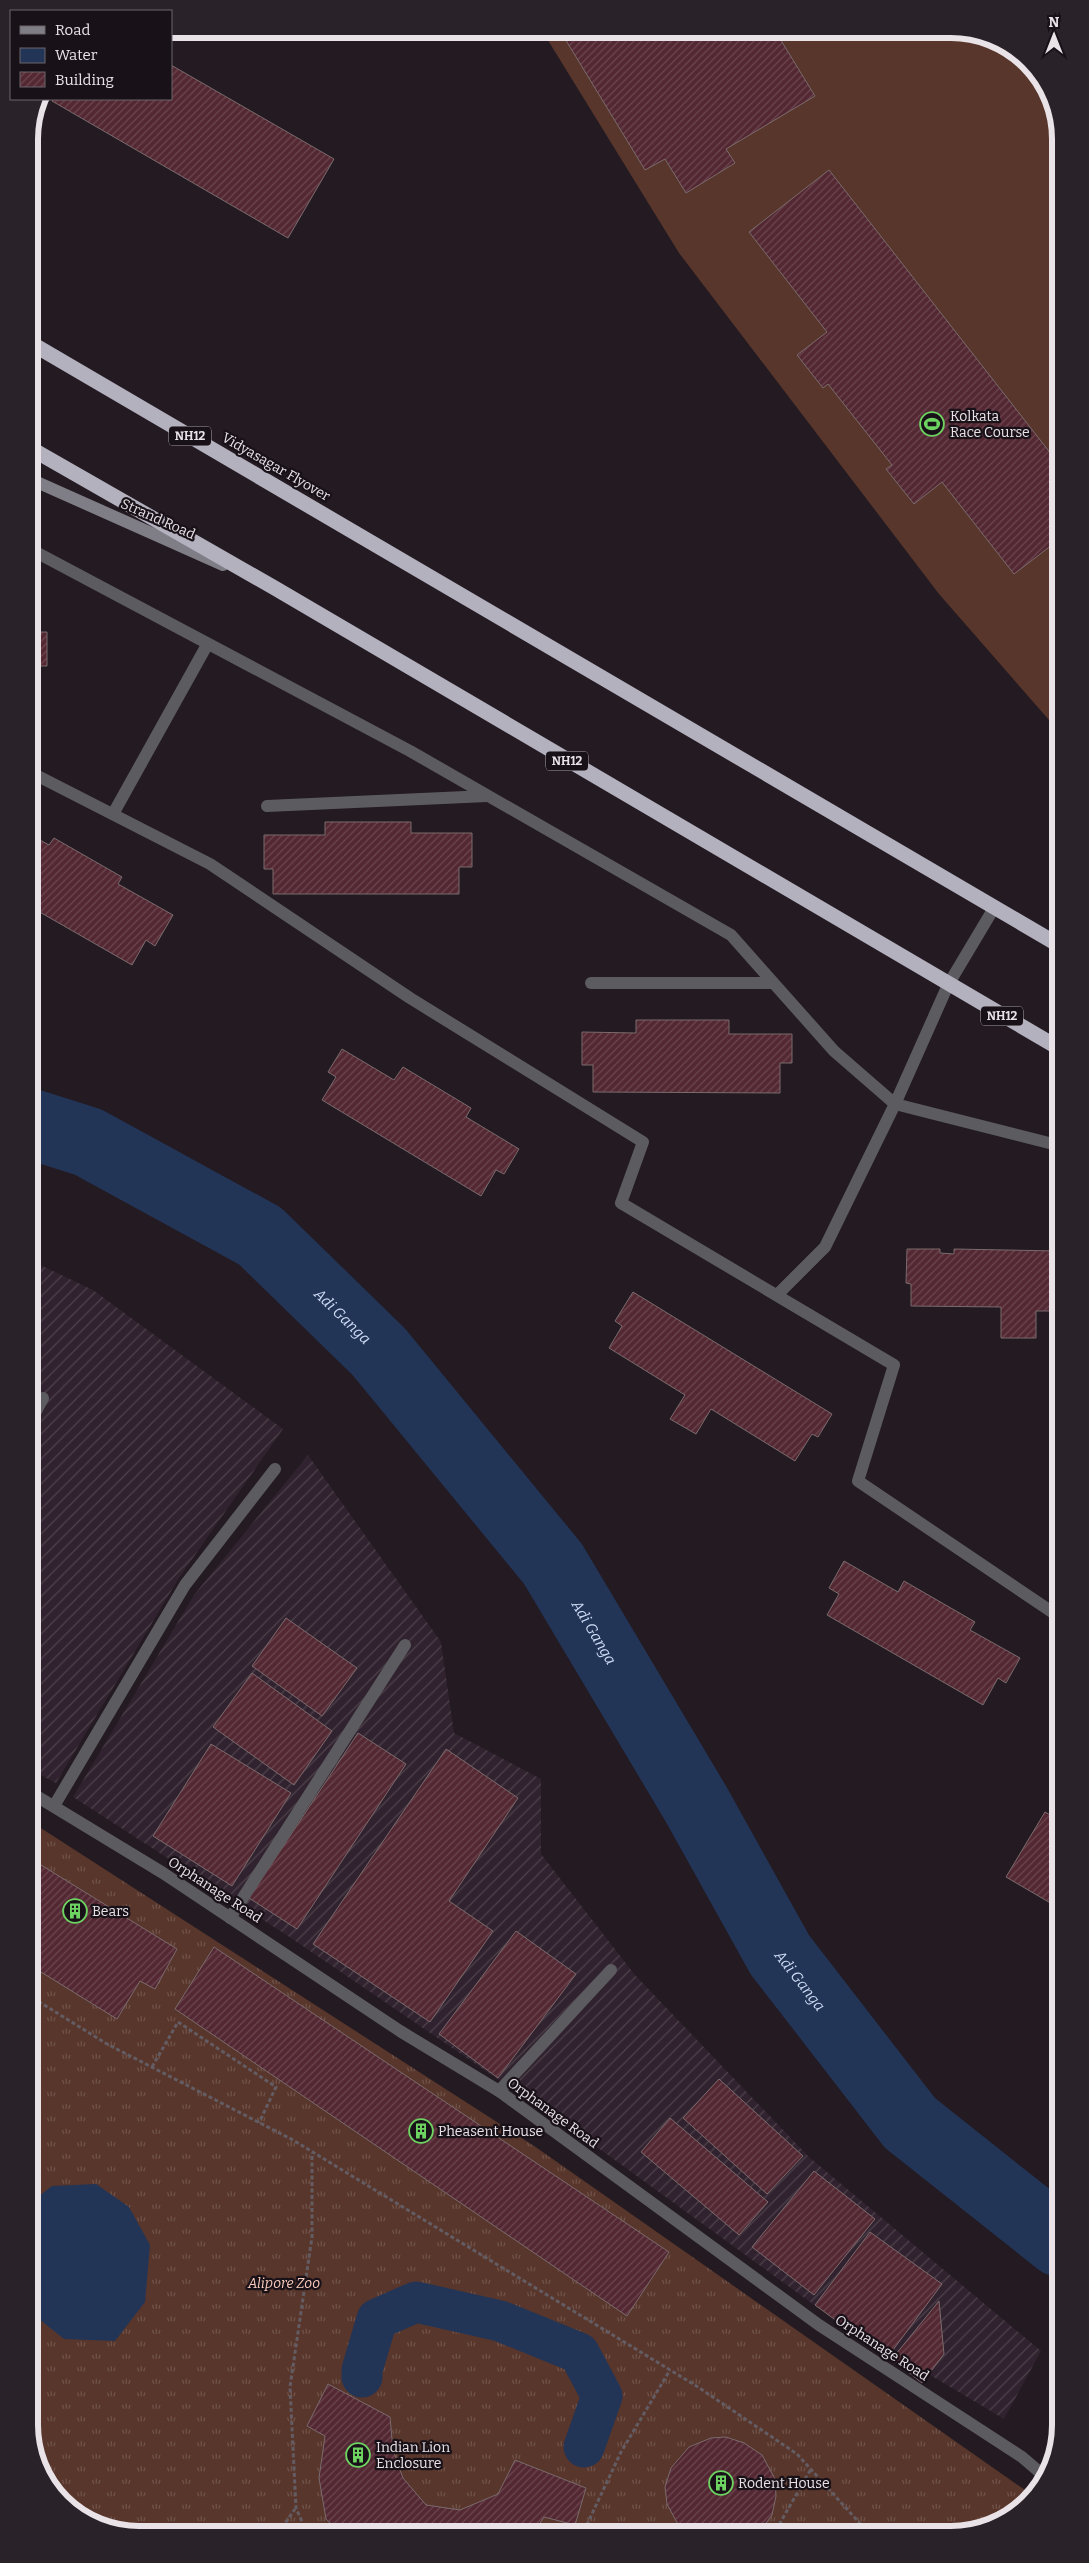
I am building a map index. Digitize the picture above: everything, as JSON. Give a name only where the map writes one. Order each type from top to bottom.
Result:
[{"type":"highway","name":"Vidyasagar Flyover","points":[[38,347],[994,908]]},
{"type":"highway","name":"NH12","points":[[38,453],[273,587],[948,985],[1052,1044]]},
{"type":"highway","name":"NH12","points":[[994,908],[1052,941]]},
{"type":"main road","name":"Strand Road","points":[[38,483],[273,587]]},
{"type":"street","points":[[38,553],[410,752],[731,935],[834,1051],[895,1104],[1052,1144]]},
{"type":"street","points":[[113,814],[207,645]]},
{"type":"street","points":[[38,776],[210,864],[410,998],[643,1142],[620,1203],[894,1365],[858,1481],[1052,1612]]},
{"type":"street","points":[[267,806],[487,796]]},
{"type":"street","points":[[777,1296],[825,1247],[895,1104],[948,985],[994,908]]},
{"type":"street","points":[[592,983],[773,983]]},
{"type":"street","points":[[38,1408],[43,1398]]},
{"type":"street","points":[[54,1806],[185,1585],[275,1469]]},
{"type":"street","points":[[230,1918],[405,1645]]},
{"type":"street","name":"Orphanage Road","points":[[38,1797],[230,1918],[400,2031],[499,2092],[819,2325],[1022,2457],[1039,2472]]},
{"type":"street","points":[[499,2092],[611,1970]]},
{"type":"path","points":[[38,2001],[107,2044],[312,2152],[670,2370],[797,2454],[862,2526]]},
{"type":"path","points":[[152,2067],[178,2022],[276,2087],[259,2123]]},
{"type":"path","points":[[304,2525],[296,2508],[290,2387],[312,2237],[312,2152]]},
{"type":"path","points":[[586,2526],[620,2452],[670,2370]]},
{"type":"path","points":[[778,2526],[811,2469]]},
{"type":"path","points":[[284,2525],[296,2508]]},
{"type":"shaded area","points":[[38,1264],[93,1290],[283,1429],[179,1578],[56,1783],[38,1774]]},
{"type":"shaded area","points":[[308,1455],[441,1642],[454,1733],[541,1779],[541,1854],[635,1975],[809,2157],[1041,2351],[1004,2419],[821,2310],[590,2142],[291,1938],[73,1797],[194,1595]]},
{"type":"green space","name":"Kolkata Race Course","points":[[547,38],[970,39],[1001,51],[1012,58],[1031,77],[1044,100],[1050,119],[1052,139],[1052,723],[939,594],[679,253]]},
{"type":"green space","name":"Alipore Zoo","points":[[38,1826],[537,2148],[1026,2491],[1012,2505],[995,2515],[970,2524],[950,2526],[132,2525],[106,2520],[77,2505],[67,2496],[48,2469],[39,2444],[38,2431]]},
{"type":"water","points":[[96,2184],[129,2207],[150,2245],[145,2302],[115,2341],[64,2339],[38,2318],[38,2197],[52,2186]]},
{"type":"building","points":[[564,38],[780,38],[815,96],[726,149],[735,163],[686,193],[665,159],[645,170]]},
{"type":"building","points":[[172,66],[334,159],[288,238],[52,101],[172,100]]},
{"type":"building","points":[[829,170],[1052,455],[1052,545],[1014,574],[942,482],[914,504],[886,469],[892,465],[828,384],[823,388],[797,355],[827,332],[749,232]]},
{"type":"building","points":[[38,632],[47,632],[47,666],[38,666]]},
{"type":"building","points":[[325,822],[411,822],[411,833],[472,833],[472,867],[459,867],[459,894],[273,894],[273,869],[264,869],[264,835],[325,835]]},
{"type":"building","points":[[54,838],[122,877],[118,884],[173,915],[155,946],[146,940],[132,965],[38,911],[38,839],[49,845]]},
{"type":"building","points":[[636,1020],[729,1020],[729,1034],[792,1034],[792,1063],[780,1063],[780,1093],[593,1092],[593,1065],[582,1065],[582,1032],[636,1033]]},
{"type":"building","points":[[342,1049],[394,1080],[403,1067],[471,1108],[466,1117],[519,1149],[504,1174],[496,1170],[481,1196],[322,1100],[336,1077],[328,1072]]},
{"type":"building","points":[[907,1249],[940,1249],[940,1253],[954,1254],[954,1249],[1052,1251],[1052,1311],[1036,1311],[1036,1338],[1001,1338],[1001,1307],[911,1306],[911,1284],[906,1283]]},
{"type":"building","points":[[633,1292],[832,1414],[818,1437],[812,1434],[795,1461],[711,1409],[696,1434],[670,1419],[685,1395],[609,1348],[622,1326],[615,1321]]},
{"type":"building","points":[[844,1561],[898,1592],[904,1581],[975,1622],[970,1630],[1020,1658],[1006,1683],[998,1678],[983,1705],[827,1615],[839,1594],[829,1588]]},
{"type":"building","points":[[286,1618],[357,1668],[322,1716],[252,1666]]},
{"type":"building","points":[[252,1673],[332,1731],[294,1785],[213,1727]]},
{"type":"building","points":[[358,1733],[406,1764],[297,1929],[249,1898]]},
{"type":"building","points":[[211,1744],[291,1793],[232,1886],[153,1836]]},
{"type":"building","points":[[446,1749],[518,1798],[449,1901],[493,1931],[430,2022],[313,1944]]},
{"type":"building","points":[[1045,1812],[1052,1816],[1052,1904],[1006,1877]]},
{"type":"building","name":"Bears","points":[[41,1865],[177,1949],[155,1989],[140,1981],[117,2019],[38,1970],[38,1868]]},
{"type":"building","points":[[516,1931],[576,1974],[498,2078],[439,2034]]},
{"type":"building","name":"Pheasent House","points":[[214,1947],[669,2252],[627,2316],[175,2009]]},
{"type":"building","points":[[719,2079],[803,2156],[767,2194],[683,2118]]},
{"type":"building","points":[[670,2118],[768,2202],[739,2235],[641,2152]]},
{"type":"building","points":[[814,2171],[875,2219],[814,2295],[752,2247]]},
{"type":"building","points":[[870,2232],[942,2284],[887,2358],[815,2305]]},
{"type":"building","points":[[939,2301],[944,2354],[922,2383],[892,2359]]},
{"type":"building","name":"Indian Lion Enclosure","points":[[328,2384],[390,2417],[393,2450],[403,2478],[426,2505],[460,2510],[498,2494],[515,2460],[586,2488],[575,2525],[544,2517],[539,2525],[333,2525],[326,2519],[319,2478],[325,2436],[307,2426]]},
{"type":"building","name":"Rodent House","points":[[726,2437],[744,2443],[762,2455],[775,2479],[776,2496],[772,2515],[764,2526],[679,2526],[667,2504],[665,2487],[671,2468],[689,2447],[711,2438]]},
{"type":"waterway","name":"Adi Ganga","points":[[38,1126],[88,1142],[260,1236],[379,1352],[553,1564],[696,1804],[780,1955],[910,2123],[1052,2236]]},
{"type":"waterway","points":[[362,2377],[362,2370],[377,2319],[416,2302],[500,2321],[579,2353],[602,2396],[584,2447]]},
{"type":"place","name":"Kolkata Race Course","points":[[932,424]]},
{"type":"place","name":"Bears","points":[[75,1911]]},
{"type":"place","name":"Pheasent House","points":[[421,2131]]},
{"type":"place","name":"Indian Lion Enclosure","points":[[358,2455]]},
{"type":"place","name":"Rodent House","points":[[721,2483]]}]
